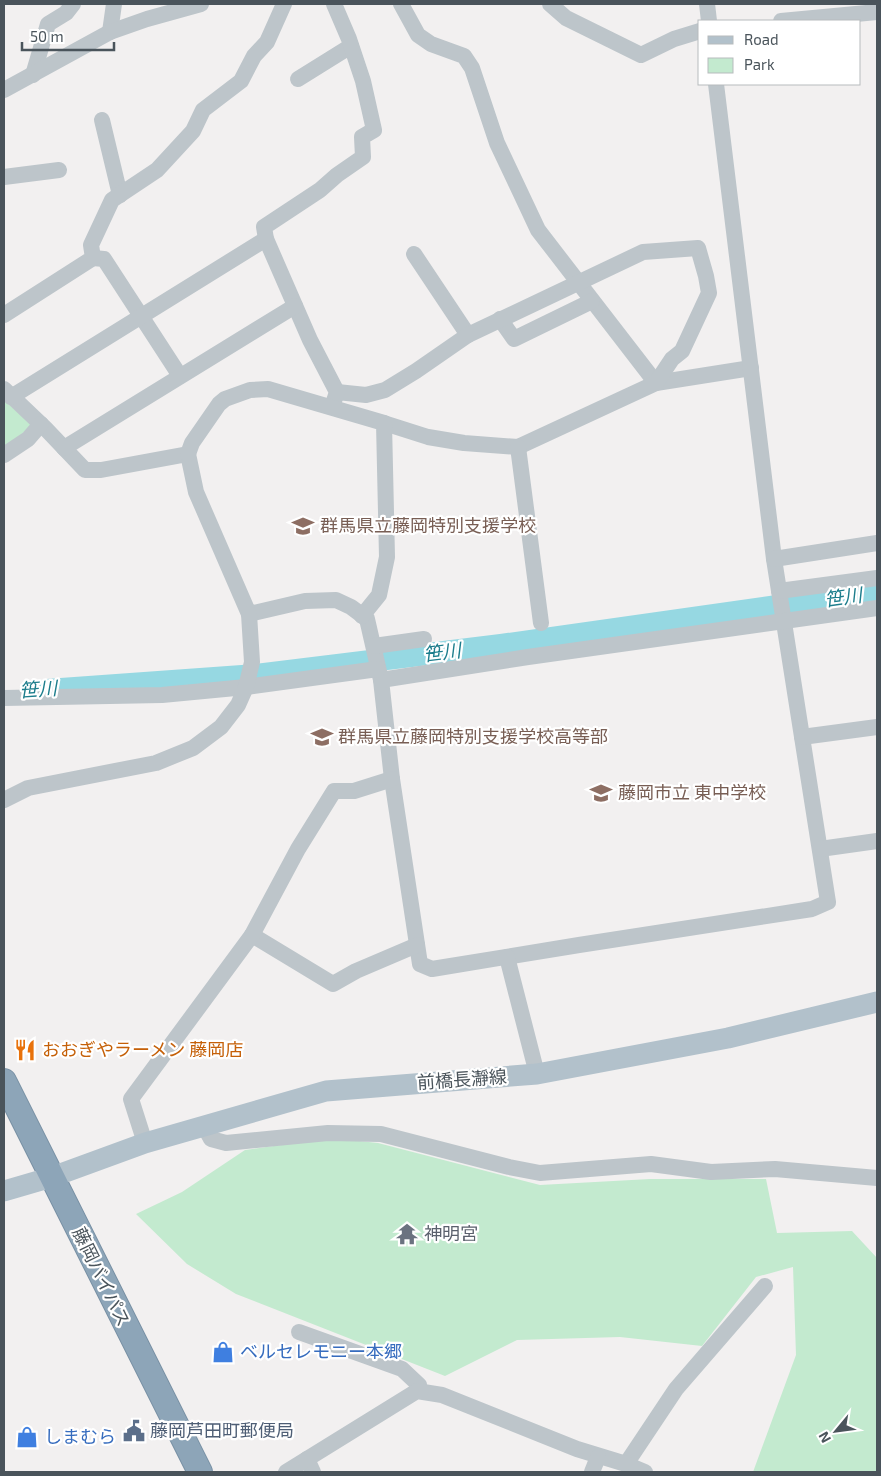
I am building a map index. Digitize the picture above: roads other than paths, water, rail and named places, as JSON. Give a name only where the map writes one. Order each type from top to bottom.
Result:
[{"type":"highway","name":"藤岡バイパス","points":[[4,1081],[200,1472]]},
{"type":"main road","name":"前橋長瀞線","points":[[4,1191],[52,1177],[145,1143],[326,1091],[538,1074],[728,1038],[877,1002]]},
{"type":"street","points":[[33,75],[48,24],[66,13],[74,4]]},
{"type":"street","points":[[110,32],[114,4]]},
{"type":"street","points":[[4,90],[110,32],[147,19],[201,4]]},
{"type":"street","points":[[93,258],[91,245],[112,200],[158,170],[194,131],[203,110],[241,81],[254,56],[267,42],[284,4]]},
{"type":"street","points":[[334,4],[363,81],[374,130],[362,136],[363,156],[320,190],[264,228],[266,239],[334,400]]},
{"type":"street","points":[[401,4],[418,35],[431,44],[464,56],[472,68],[497,143],[538,230],[656,383]]},
{"type":"street","points":[[550,4],[566,18],[641,55],[674,39],[698,32]]},
{"type":"street","points":[[707,4],[709,20]]},
{"type":"street","points":[[789,20],[875,9]]},
{"type":"street","points":[[298,80],[351,46]]},
{"type":"street","points":[[249,614],[321,599],[336,600],[351,606],[367,619],[380,675],[392,779],[420,964],[432,969],[812,909],[828,902],[774,558],[716,85]]},
{"type":"street","points":[[102,120],[120,195]]},
{"type":"street","points":[[4,176],[59,170]]},
{"type":"street","points":[[188,454],[109,469],[85,470],[8,393],[142,317],[266,239]]},
{"type":"street","points":[[334,400],[385,390],[468,335],[644,252],[698,248],[709,293],[682,351],[672,359],[656,383]]},
{"type":"street","points":[[414,254],[468,335]]},
{"type":"street","points":[[4,315],[93,258],[104,259],[180,376]]},
{"type":"street","points":[[500,319],[514,339],[592,301]]},
{"type":"street","points":[[64,448],[295,306]]},
{"type":"street","points":[[4,800],[28,788],[156,763],[193,748],[221,727],[238,705],[248,681],[252,662],[249,614],[196,492],[188,454],[192,443],[218,404],[225,399],[250,390],[268,390],[334,400],[384,423],[428,437],[464,443],[518,447],[656,383],[751,368]]},
{"type":"street","points":[[362,616],[379,595],[387,558],[384,423]]},
{"type":"street","points":[[4,455],[28,439],[40,424]]},
{"type":"street","points":[[518,447],[541,624]]},
{"type":"street","points":[[774,558],[877,543]]},
{"type":"street","points":[[4,698],[162,695],[248,681],[380,675],[528,657],[781,605],[877,578]]},
{"type":"street","points":[[781,605],[877,608]]},
{"type":"street","points":[[374,646],[424,640]]},
{"type":"street","points":[[802,737],[877,727]]},
{"type":"street","points":[[145,1143],[131,1099],[252,935],[298,849],[334,791],[354,791],[392,779]]},
{"type":"street","points":[[820,849],[877,841]]},
{"type":"street","points":[[252,935],[333,984],[356,971],[417,945]]},
{"type":"street","points":[[506,957],[538,1074]]},
{"type":"street","points":[[204,1126],[211,1139],[226,1143],[328,1133],[381,1134],[509,1167],[540,1173],[651,1164],[711,1172],[775,1169],[877,1178]]},
{"type":"street","points":[[626,1464],[676,1389],[764,1286]]},
{"type":"street","points":[[286,1472],[310,1466],[417,1391],[419,1385],[402,1369],[299,1332]]},
{"type":"street","points":[[417,1391],[451,1398],[509,1423],[598,1457],[626,1464],[645,1472]]},
{"type":"street","points":[[592,1472],[598,1457]]},
{"type":"waterway","name":"笹川","points":[[47,690],[256,675],[501,645],[877,592]]},
{"type":"place","name":"群馬県立藤岡特別支援学校","points":[[303,526]]},
{"type":"place","name":"群馬県立藤岡特別支援学校高等部","points":[[322,737]]},
{"type":"place","name":"藤岡市立 東中学校","points":[[601,793]]},
{"type":"place","name":"おおぎやラーメン 藤岡店","points":[[25,1050]]},
{"type":"place","name":"神明宮","points":[[407,1234]]},
{"type":"place","name":"ベルセレモニー本郷","points":[[223,1352]]},
{"type":"place","name":"藤岡芦田町郵便局","points":[[134,1431]]},
{"type":"place","name":"しまむら","points":[[27,1437]]}]
